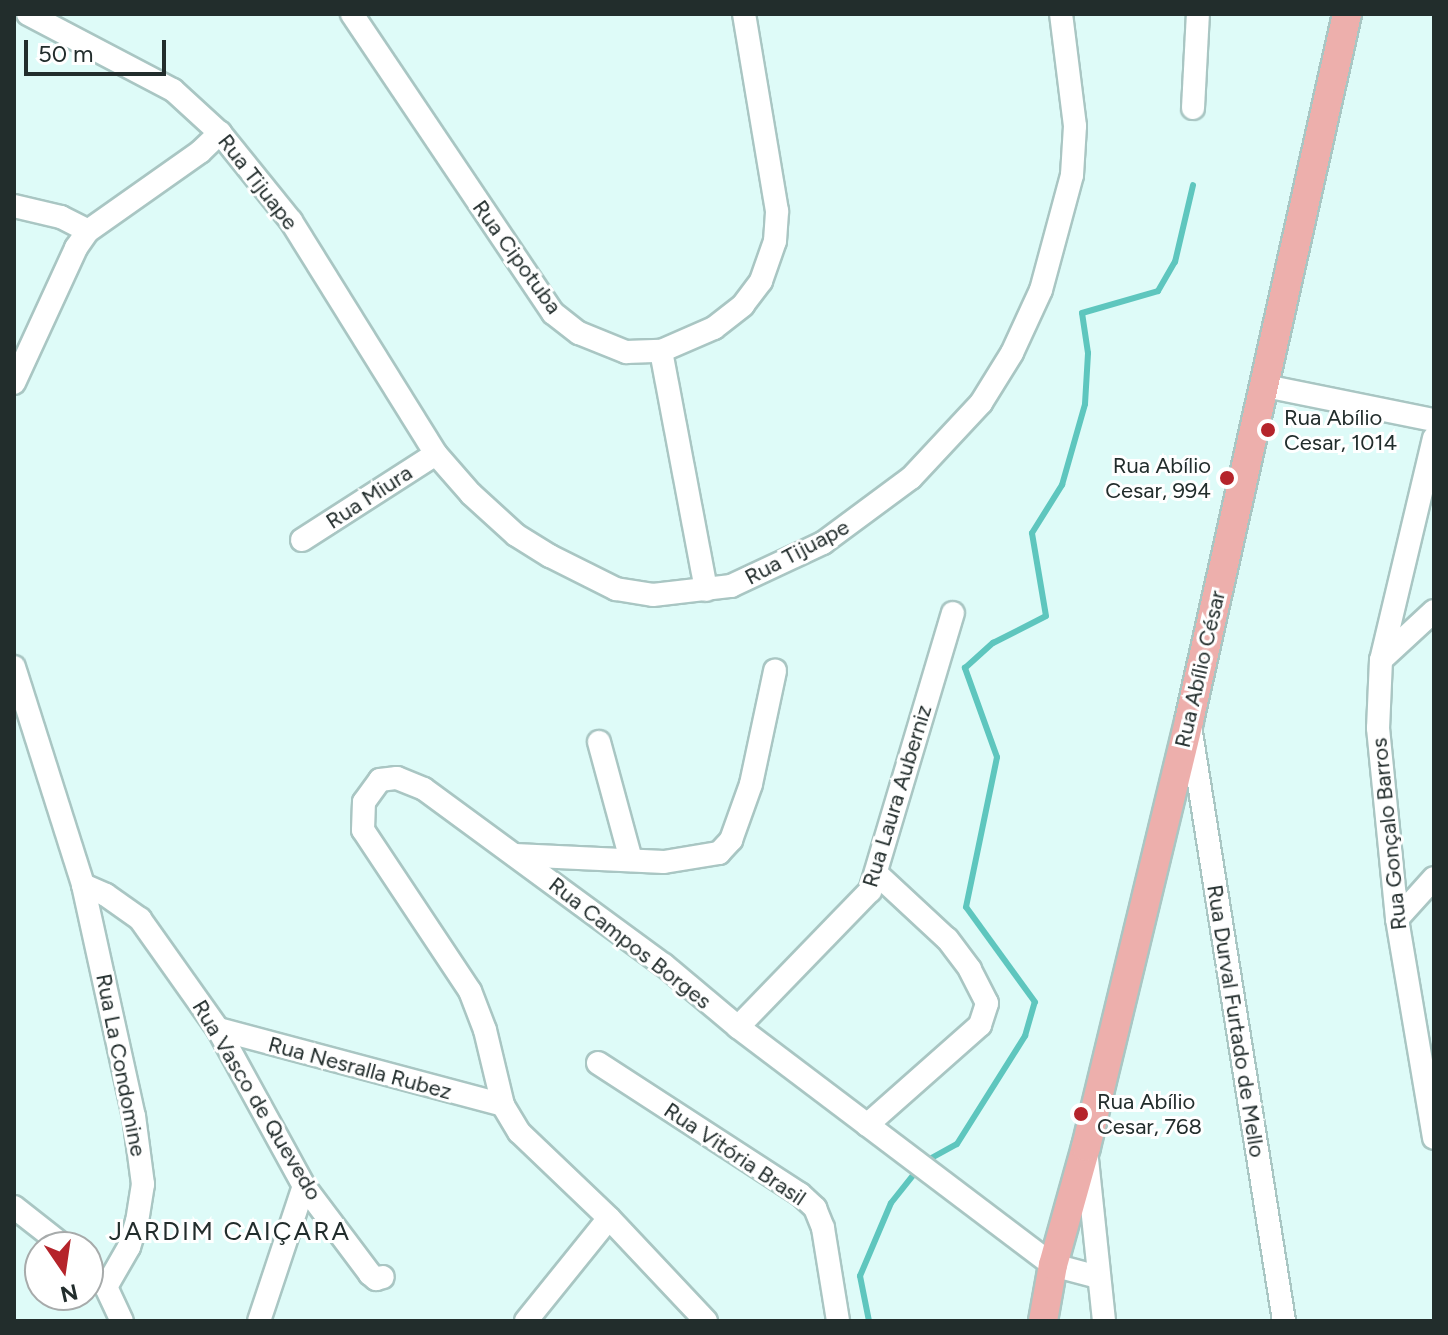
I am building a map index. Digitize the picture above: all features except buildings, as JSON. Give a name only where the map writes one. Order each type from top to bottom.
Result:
[{"type":"main road","name":"Rua Abílio César","points":[[1043,1321],[1053,1265],[1086,1147],[1189,721],[1347,14]]},
{"type":"street","name":"Rua Tijuape","points":[[28,14],[173,90],[220,133],[291,221],[436,454],[471,494],[516,535],[588,577],[634,593],[681,595],[731,586],[772,570],[856,522],[911,478],[969,419],[1012,353],[1041,290],[1072,175],[1075,126],[1061,14]]},
{"type":"street","name":"Rua Cipotuba","points":[[352,14],[553,313],[579,333],[626,352],[661,351],[714,328],[743,305],[761,281],[775,241],[777,211],[744,14]]},
{"type":"street","points":[[1193,108],[1198,14]]},
{"type":"street","points":[[14,383],[76,248],[88,231],[200,152],[220,133]]},
{"type":"street","points":[[14,206],[61,217],[88,231]]},
{"type":"street","points":[[661,351],[706,590]]},
{"type":"street","points":[[1265,386],[1434,420]]},
{"type":"street","name":"Rua Gonçalo Barros","points":[[1434,438],[1381,660],[1380,772],[1397,919],[1434,1138]]},
{"type":"street","name":"Rua Miura","points":[[302,540],[436,454]]},
{"type":"street","points":[[1381,660],[1434,611]]},
{"type":"street","name":"Rua Laura Auberniz","points":[[738,1027],[866,898],[953,613]]},
{"type":"street","points":[[14,667],[83,885]]},
{"type":"street","points":[[515,855],[631,860],[703,859],[719,853],[731,840],[751,784],[775,671]]},
{"type":"street","name":"Rua Durval Furtado de Mello","points":[[1189,721],[1284,1321]]},
{"type":"street","points":[[599,742],[631,860]]},
{"type":"street","name":"Rua Campos Borges","points":[[503,1105],[485,1030],[470,991],[363,830],[364,802],[386,777],[408,781],[424,789],[515,855],[664,965],[738,1027],[1053,1265],[1098,1277]]},
{"type":"street","points":[[867,1125],[980,1025],[987,1003],[977,980],[947,939],[876,873]]},
{"type":"street","points":[[1397,919],[1434,878]]},
{"type":"street","name":"Rua Vasco de Quevedo","points":[[83,885],[106,895],[140,919],[218,1029],[304,1186],[370,1274],[376,1279],[383,1277]]},
{"type":"street","name":"Rua La Condomine","points":[[83,885],[134,1116],[143,1184],[129,1247],[106,1287]]},
{"type":"street","name":"Rua Nesralla Rubez","points":[[218,1029],[503,1105]]},
{"type":"street","name":"Rua Vitória Brasil","points":[[598,1063],[800,1194],[815,1208],[823,1228],[838,1321]]},
{"type":"street","points":[[503,1105],[519,1132],[609,1218],[706,1321]]},
{"type":"street","points":[[1086,1147],[1104,1321]]},
{"type":"street","points":[[259,1321],[304,1186]]},
{"type":"street","points":[[16,1206],[46,1231]]},
{"type":"street","points":[[526,1321],[609,1218]]},
{"type":"street","points":[[106,1287],[122,1321]]},
{"type":"waterway","points":[[926,1161],[957,1144],[1025,1036],[1035,1002],[966,907],[997,757],[965,668],[993,643],[1046,616],[1032,533],[1062,485],[1085,404],[1088,353],[1082,313],[1158,291],[1175,262],[1193,185]]},
{"type":"waterway","points":[[869,1321],[860,1276],[891,1203],[918,1169]]},
{"type":"place","name":"Rua Abílio Cesar, 1014","points":[[1268,430]]},
{"type":"place","name":"Rua Abílio Cesar, 994","points":[[1227,478]]},
{"type":"place","name":"Rua Abílio Cesar, 768","points":[[1081,1114]]},
{"type":"district","name":"JARDIM CAIÇARA","points":[[230,1232]]}]
